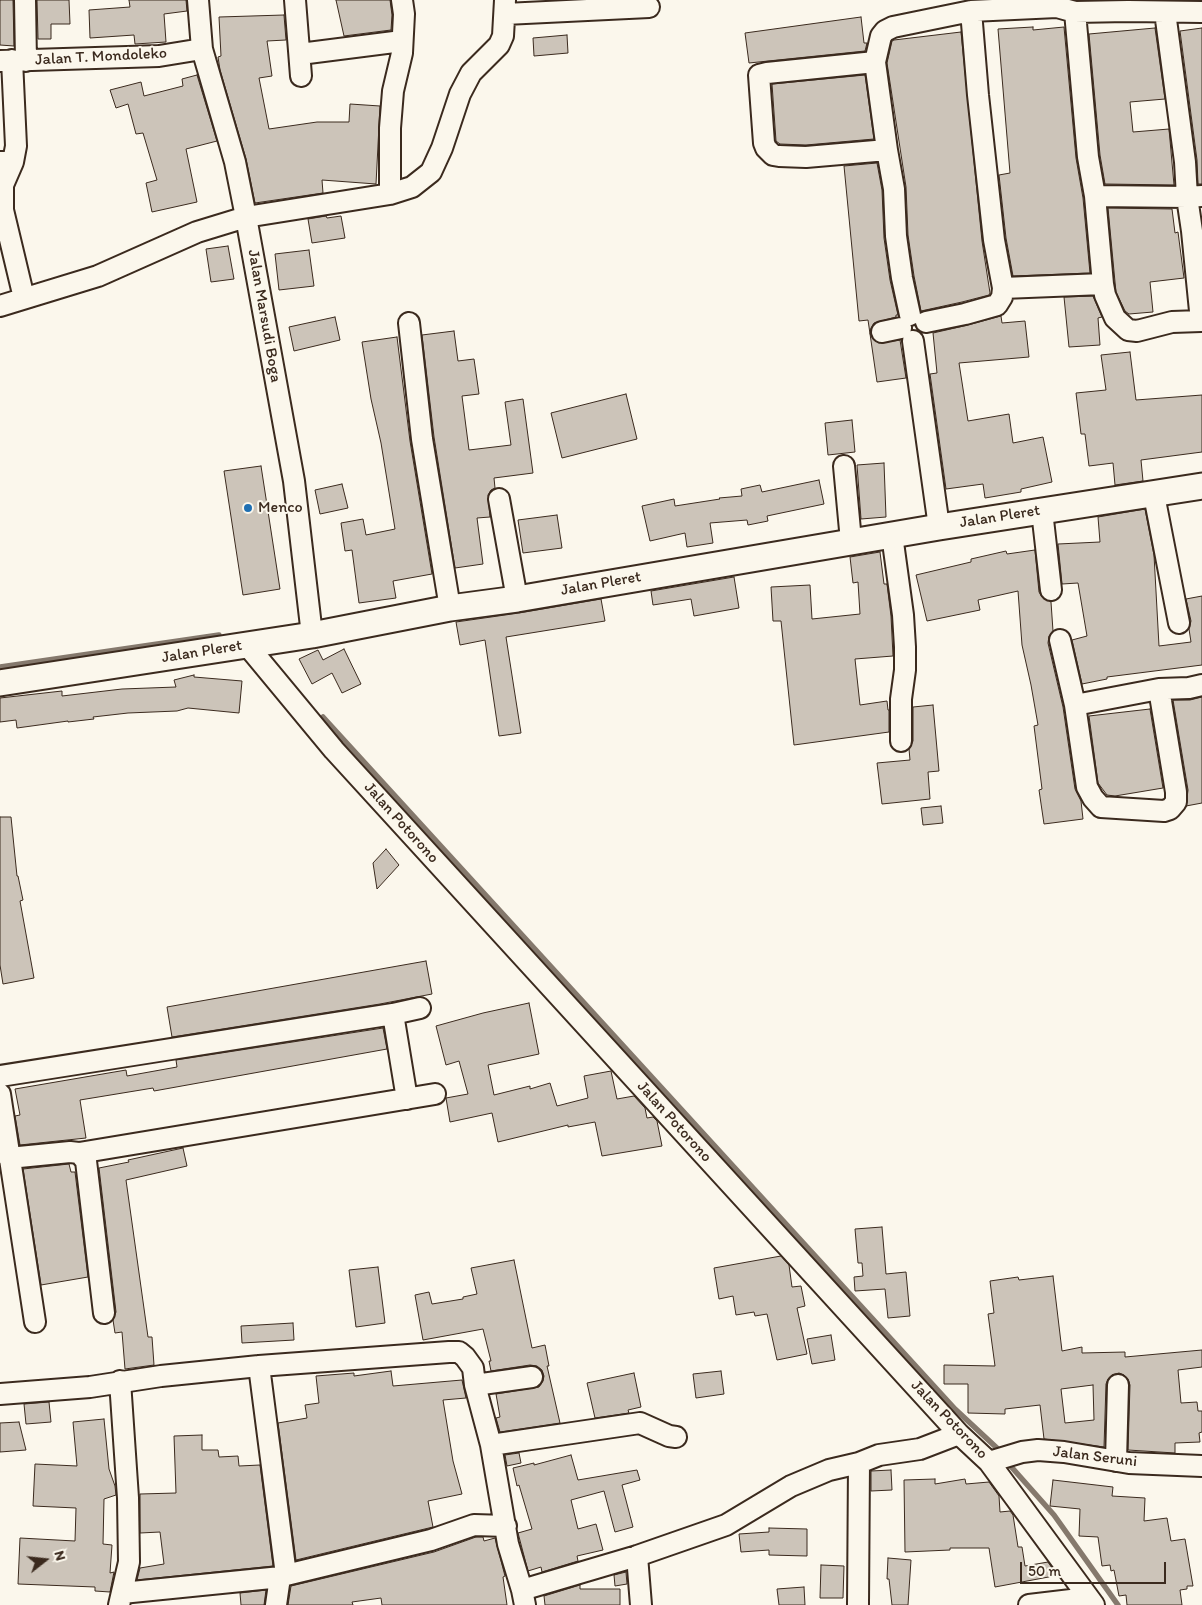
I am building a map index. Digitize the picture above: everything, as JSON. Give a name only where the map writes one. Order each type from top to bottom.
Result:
[{"type":"main road","name":"Jalan Pleret","points":[[0,683],[312,635],[450,608],[517,599],[852,541],[1202,486]]},
{"type":"street","points":[[24,298],[3,210],[3,184],[6,162],[16,146],[12,85],[13,61],[25,0]]},
{"type":"street","name":"Jalan Marsudi Boga","points":[[198,0],[202,48],[234,162],[246,217],[294,481],[312,635]]},
{"type":"street","points":[[295,0],[301,76]]},
{"type":"street","points":[[390,194],[390,128],[393,92],[402,53],[404,14],[402,0]]},
{"type":"street","points":[[0,306],[98,276],[196,232],[246,217],[390,194],[412,187],[431,172],[442,148],[460,94],[471,73],[498,45],[503,36],[505,7],[649,7]]},
{"type":"street","points":[[939,527],[907,328],[899,262],[894,189],[886,150],[875,62],[880,36],[885,31],[894,27],[971,11],[1057,7],[1075,12],[1202,12]]},
{"type":"street","points":[[907,328],[997,304],[1002,297],[1004,288],[994,240],[971,11]]},
{"type":"street","points":[[1075,12],[1088,156],[1095,196],[1105,295],[1115,318],[1128,330],[1137,331],[1172,322],[1202,321],[1192,231],[1195,197],[1185,162],[1165,12]]},
{"type":"street","points":[[300,54],[402,41]]},
{"type":"street","name":"Jalan T. Mondoleko","points":[[13,61],[159,56],[202,48]]},
{"type":"street","points":[[875,62],[767,72],[759,75],[764,143],[769,152],[779,156],[844,155],[886,150]]},
{"type":"street","points":[[1095,196],[1195,197]]},
{"type":"street","points":[[1004,288],[1103,284]]},
{"type":"street","points":[[409,323],[422,440],[450,608]]},
{"type":"street","points":[[844,466],[852,541]]},
{"type":"street","points":[[1154,494],[1179,623]]},
{"type":"street","points":[[499,498],[517,599]]},
{"type":"street","points":[[1042,511],[1051,590]]},
{"type":"street","points":[[892,535],[903,615],[905,647],[905,670],[901,699],[901,741]]},
{"type":"street","points":[[1060,640],[1075,705],[1087,787],[1101,807],[1164,811],[1170,809],[1176,802],[1159,689]]},
{"type":"street","name":"Jalan Potorono","points":[[247,645],[334,750],[960,1434],[989,1462],[1091,1601]]},
{"type":"street","points":[[1075,705],[1159,689],[1189,688],[1202,685]]},
{"type":"street","points":[[0,1076],[393,1014],[420,1008]]},
{"type":"street","points":[[393,1014],[407,1099]]},
{"type":"street","points":[[9,1158],[70,1152],[79,1153],[435,1094]]},
{"type":"street","points":[[1,1106],[35,1322]]},
{"type":"street","points":[[79,1153],[86,1160],[104,1313]]},
{"type":"street","points":[[0,1394],[90,1387],[120,1381],[259,1366],[459,1352],[473,1368],[475,1385],[491,1445],[508,1544],[524,1598],[726,1524],[791,1486],[829,1470],[879,1456],[920,1449],[960,1434]]},
{"type":"street","points":[[259,1366],[284,1576],[276,1596],[276,1605]]},
{"type":"street","points":[[475,1385],[532,1377]]},
{"type":"street","points":[[120,1381],[128,1498],[129,1562],[121,1599],[284,1576],[431,1540],[474,1526],[506,1526]]},
{"type":"street","points":[[1116,1461],[1118,1385]]},
{"type":"street","points":[[491,1445],[640,1423],[669,1436],[676,1437]]},
{"type":"street","name":"Jalan Seruni","points":[[989,1462],[1022,1452],[1038,1450],[1064,1452],[1129,1463],[1202,1466]]},
{"type":"street","points":[[858,1605],[859,1463]]},
{"type":"street","points":[[637,1556],[641,1605]]},
{"type":"street","points":[[1029,1605],[1091,1601]]},
{"type":"building","points":[[0,0],[13,0],[14,46],[0,45]]},
{"type":"building","points":[[37,0],[69,0],[70,24],[51,24],[51,39],[38,39]]},
{"type":"building","points":[[129,0],[186,0],[187,11],[164,14],[166,42],[135,44],[134,35],[90,38],[89,10],[130,7]]},
{"type":"building","points":[[336,0],[390,0],[391,30],[344,36]]},
{"type":"building","points":[[284,15],[286,40],[267,41],[272,76],[259,78],[269,129],[317,122],[349,122],[350,104],[380,106],[376,184],[322,180],[323,193],[255,203],[246,159],[220,70],[218,57],[221,56],[219,17]]},
{"type":"building","points":[[861,17],[864,43],[867,43],[865,51],[749,63],[745,33]]},
{"type":"building","points":[[1033,27],[1033,30],[1064,27],[1076,158],[1083,198],[1090,273],[1013,276],[1006,238],[999,175],[1010,173],[998,29]]},
{"type":"building","points":[[1155,28],[1165,99],[1130,102],[1133,132],[1169,129],[1174,185],[1105,184],[1100,155],[1089,34]]},
{"type":"building","points":[[1202,28],[1202,184],[1198,184],[1197,160],[1180,31]]},
{"type":"building","points":[[961,32],[982,241],[990,293],[989,295],[921,311],[908,235],[906,187],[887,63],[892,41],[894,40]]},
{"type":"building","points":[[567,35],[568,53],[534,56],[533,38]]},
{"type":"building","points":[[197,75],[217,141],[186,149],[197,202],[152,212],[146,183],[157,180],[143,133],[136,134],[128,104],[116,108],[110,90],[141,82],[144,96],[183,86],[182,79]]},
{"type":"building","points":[[865,75],[874,139],[806,145],[780,144],[776,141],[772,84]]},
{"type":"building","points":[[877,163],[882,190],[884,238],[890,280],[898,315],[874,323],[870,334],[868,320],[859,321],[844,166]]},
{"type":"building","points":[[1108,208],[1172,209],[1175,233],[1178,232],[1184,278],[1150,282],[1153,312],[1129,314],[1125,311],[1116,292]]},
{"type":"building","points":[[326,216],[327,218],[341,216],[345,238],[312,243],[308,219]]},
{"type":"building","points":[[228,246],[234,279],[211,282],[206,249]]},
{"type":"building","points":[[309,250],[314,286],[279,290],[275,254]]},
{"type":"building","points":[[1093,296],[1102,317],[1098,318],[1100,345],[1069,347],[1064,297]]},
{"type":"building","points":[[1001,316],[1002,323],[1025,321],[1029,357],[959,363],[968,421],[1009,414],[1013,443],[1043,437],[1052,482],[1021,489],[1021,492],[985,498],[983,484],[946,489],[930,374],[937,373],[933,333]]},
{"type":"building","points":[[335,317],[340,340],[294,351],[289,327]]},
{"type":"building","points":[[454,331],[458,361],[474,359],[479,394],[462,396],[469,450],[511,445],[505,402],[523,399],[533,473],[494,478],[495,488],[488,495],[490,517],[477,518],[483,564],[455,568],[434,437],[422,335]]},
{"type":"building","points":[[870,334],[879,343],[900,340],[906,378],[877,382]]},
{"type":"building","points":[[397,337],[410,441],[432,574],[393,581],[396,598],[359,603],[352,550],[345,551],[341,523],[363,519],[366,535],[395,529],[362,342]]},
{"type":"building","points":[[1130,352],[1136,400],[1202,395],[1202,452],[1141,460],[1143,481],[1115,485],[1113,463],[1089,466],[1085,434],[1081,434],[1076,393],[1106,390],[1101,355]]},
{"type":"building","points":[[626,394],[637,439],[562,458],[551,413]]},
{"type":"building","points":[[852,420],[855,452],[828,455],[825,423]]},
{"type":"building","points":[[884,463],[886,517],[861,519],[857,465]]},
{"type":"building","points":[[261,466],[280,589],[243,595],[224,471]]},
{"type":"building","points":[[819,480],[824,504],[767,516],[768,521],[748,525],[747,520],[710,523],[713,543],[687,547],[685,533],[650,541],[642,506],[674,499],[675,506],[742,496],[741,489],[760,485],[762,492]]},
{"type":"building","points":[[342,484],[348,508],[320,514],[315,490]]},
{"type":"building","points":[[1145,509],[1154,555],[1159,646],[1191,642],[1189,629],[1191,621],[1186,599],[1202,596],[1202,665],[1107,677],[1107,679],[1082,684],[1072,640],[1087,636],[1078,583],[1062,584],[1058,544],[1100,542],[1098,517]]},
{"type":"building","points":[[557,515],[562,548],[523,553],[518,520]]},
{"type":"building","points":[[1035,550],[1039,592],[1042,597],[1051,602],[1053,631],[1049,636],[1048,643],[1063,707],[1075,789],[1081,801],[1083,819],[1044,824],[1039,790],[1042,789],[1034,726],[1038,725],[1022,645],[1018,591],[978,600],[980,610],[927,621],[916,575],[971,562],[971,559],[1006,551],[1007,554]]},
{"type":"building","points":[[880,552],[891,616],[893,656],[855,659],[860,705],[887,701],[889,732],[794,745],[781,621],[773,621],[771,587],[810,585],[812,619],[860,614],[858,582],[853,583],[850,557]]},
{"type":"building","points":[[734,577],[739,608],[694,616],[691,599],[653,605],[651,591]]},
{"type":"building","points":[[601,599],[605,621],[506,637],[521,733],[499,736],[485,640],[460,645],[456,622]]},
{"type":"building","points":[[344,649],[361,684],[342,693],[332,673],[312,684],[299,659],[318,650],[323,660]]},
{"type":"building","points":[[194,675],[194,677],[242,681],[239,713],[188,708],[177,711],[93,717],[94,719],[17,728],[16,720],[0,722],[0,698],[62,691],[62,696],[122,689],[176,687],[174,680]]},
{"type":"building","points":[[1202,697],[1202,803],[1186,806],[1188,790],[1173,700],[1190,700]]},
{"type":"building","points":[[933,705],[939,771],[928,772],[930,799],[882,804],[877,763],[910,760],[909,749],[913,741],[913,707]]},
{"type":"building","points":[[1150,709],[1163,788],[1115,796],[1107,795],[1098,783],[1089,716]]},
{"type":"building","points":[[941,806],[943,823],[923,825],[921,808]]},
{"type":"building","points":[[0,817],[11,817],[17,876],[23,900],[20,901],[34,978],[3,984],[0,965]]},
{"type":"building","points":[[386,849],[399,865],[377,889],[373,863]]},
{"type":"building","points":[[426,961],[432,994],[172,1037],[167,1007]]},
{"type":"building","points":[[529,1003],[539,1054],[488,1065],[494,1095],[530,1086],[530,1089],[550,1083],[557,1106],[588,1098],[584,1076],[611,1071],[617,1099],[634,1096],[645,1108],[647,1118],[653,1117],[657,1121],[662,1146],[602,1156],[595,1122],[568,1127],[568,1125],[498,1142],[492,1113],[450,1122],[446,1098],[468,1094],[459,1061],[446,1065],[436,1026]]},
{"type":"building","points":[[383,1028],[387,1049],[154,1091],[153,1088],[80,1100],[86,1138],[20,1145],[15,1116],[20,1115],[15,1089],[126,1070],[127,1076],[177,1067],[176,1060]]},
{"type":"building","points":[[183,1148],[187,1166],[126,1180],[148,1337],[152,1337],[154,1365],[125,1369],[122,1332],[115,1333],[113,1320],[116,1312],[99,1168]]},
{"type":"building","points":[[69,1164],[71,1172],[75,1172],[88,1277],[41,1285],[23,1169]]},
{"type":"building","points":[[882,1227],[886,1274],[906,1272],[910,1316],[888,1318],[885,1289],[855,1291],[854,1277],[863,1276],[862,1263],[858,1263],[855,1229]]},
{"type":"building","points":[[781,1256],[789,1265],[792,1287],[801,1286],[805,1306],[797,1308],[807,1354],[777,1360],[767,1314],[755,1316],[754,1312],[736,1315],[733,1296],[719,1299],[714,1268]]},
{"type":"building","points":[[514,1260],[532,1348],[545,1345],[549,1366],[547,1366],[560,1423],[500,1432],[496,1418],[500,1417],[496,1394],[539,1387],[544,1376],[542,1370],[537,1366],[530,1365],[491,1371],[489,1361],[491,1361],[483,1329],[423,1340],[415,1295],[429,1292],[432,1304],[463,1299],[463,1297],[477,1294],[471,1268]]},
{"type":"building","points":[[378,1267],[385,1323],[356,1327],[349,1270]]},
{"type":"building","points":[[1053,1276],[1062,1351],[1082,1347],[1082,1353],[1125,1352],[1125,1357],[1202,1350],[1202,1367],[1178,1370],[1181,1403],[1197,1402],[1198,1411],[1202,1411],[1202,1432],[1199,1433],[1200,1442],[1175,1443],[1175,1453],[1128,1450],[1130,1385],[1128,1379],[1119,1373],[1112,1375],[1106,1384],[1104,1447],[1044,1439],[1040,1405],[1005,1409],[1005,1414],[968,1413],[968,1384],[944,1384],[944,1365],[995,1366],[988,1314],[994,1313],[990,1281],[1018,1277],[1019,1280]],"holes":[[[1093,1385],[1094,1420],[1065,1423],[1061,1389]]]},
{"type":"building","points":[[293,1323],[294,1340],[242,1343],[241,1326]]},
{"type":"building","points":[[831,1335],[835,1360],[812,1364],[807,1339]]},
{"type":"building","points":[[391,1371],[393,1386],[462,1380],[466,1398],[443,1400],[453,1461],[462,1494],[428,1501],[433,1527],[296,1560],[278,1423],[307,1418],[305,1405],[319,1403],[316,1376],[354,1373],[354,1376]]},
{"type":"building","points":[[721,1371],[724,1394],[696,1398],[693,1374]]},
{"type":"building","points":[[634,1373],[641,1407],[628,1410],[629,1413],[595,1418],[587,1383]]},
{"type":"building","points":[[49,1402],[51,1422],[26,1424],[24,1404]]},
{"type":"building","points":[[104,1419],[109,1469],[116,1495],[104,1499],[103,1544],[112,1545],[110,1573],[114,1572],[110,1592],[95,1591],[95,1587],[18,1584],[20,1538],[75,1541],[76,1508],[33,1506],[35,1464],[77,1466],[73,1422]]},
{"type":"building","points":[[19,1422],[26,1450],[0,1452],[0,1423]]},
{"type":"building","points":[[202,1435],[202,1450],[218,1450],[219,1457],[238,1456],[239,1466],[260,1465],[273,1566],[137,1580],[140,1568],[164,1564],[160,1532],[140,1533],[140,1494],[176,1493],[174,1436]]},
{"type":"building","points":[[519,1453],[521,1463],[507,1466],[505,1455]]},
{"type":"building","points":[[571,1455],[578,1480],[637,1470],[640,1480],[622,1485],[633,1527],[615,1532],[604,1491],[571,1500],[578,1529],[596,1524],[603,1550],[577,1556],[578,1561],[542,1572],[541,1567],[528,1571],[518,1533],[532,1529],[519,1485],[517,1486],[513,1468],[534,1463],[534,1465]]},
{"type":"building","points":[[891,1470],[892,1490],[871,1491],[871,1471]]},
{"type":"building","points":[[935,1479],[935,1484],[965,1479],[966,1484],[989,1482],[999,1496],[1000,1512],[1010,1511],[1013,1515],[1018,1547],[1022,1547],[1025,1566],[1048,1562],[1054,1576],[995,1587],[989,1548],[950,1548],[950,1550],[905,1552],[904,1480]]},
{"type":"building","points":[[1053,1480],[1113,1487],[1112,1496],[1145,1498],[1144,1521],[1167,1518],[1171,1541],[1185,1539],[1193,1586],[1187,1586],[1187,1589],[1180,1590],[1182,1605],[1127,1605],[1126,1595],[1119,1596],[1114,1570],[1111,1571],[1110,1565],[1102,1566],[1098,1537],[1079,1536],[1080,1509],[1050,1506]]},
{"type":"building","points":[[769,1528],[807,1529],[807,1556],[769,1555],[769,1550],[741,1552],[739,1534],[769,1532]]},
{"type":"building","points":[[476,1537],[483,1537],[484,1541],[495,1538],[505,1576],[503,1577],[507,1605],[382,1605],[381,1598],[352,1602],[353,1605],[288,1605],[291,1586],[434,1552]]},
{"type":"building","points":[[888,1558],[911,1560],[908,1605],[892,1605],[889,1579],[887,1579]]},
{"type":"building","points":[[821,1565],[844,1566],[843,1598],[820,1598]]},
{"type":"building","points":[[626,1572],[627,1584],[615,1586],[614,1575]]},
{"type":"building","points":[[580,1585],[580,1589],[620,1589],[620,1605],[545,1605],[544,1596]]},
{"type":"building","points":[[804,1587],[805,1605],[779,1605],[777,1589]]},
{"type":"building","points":[[266,1590],[264,1605],[241,1605],[240,1593]]},
{"type":"waterway","points":[[0,667],[219,635]]},
{"type":"waterway","points":[[323,717],[955,1409],[998,1449]]},
{"type":"waterway","points":[[1007,1462],[1054,1515],[1118,1605]]},
{"type":"place","name":"Menco","points":[[248,508]]}]
